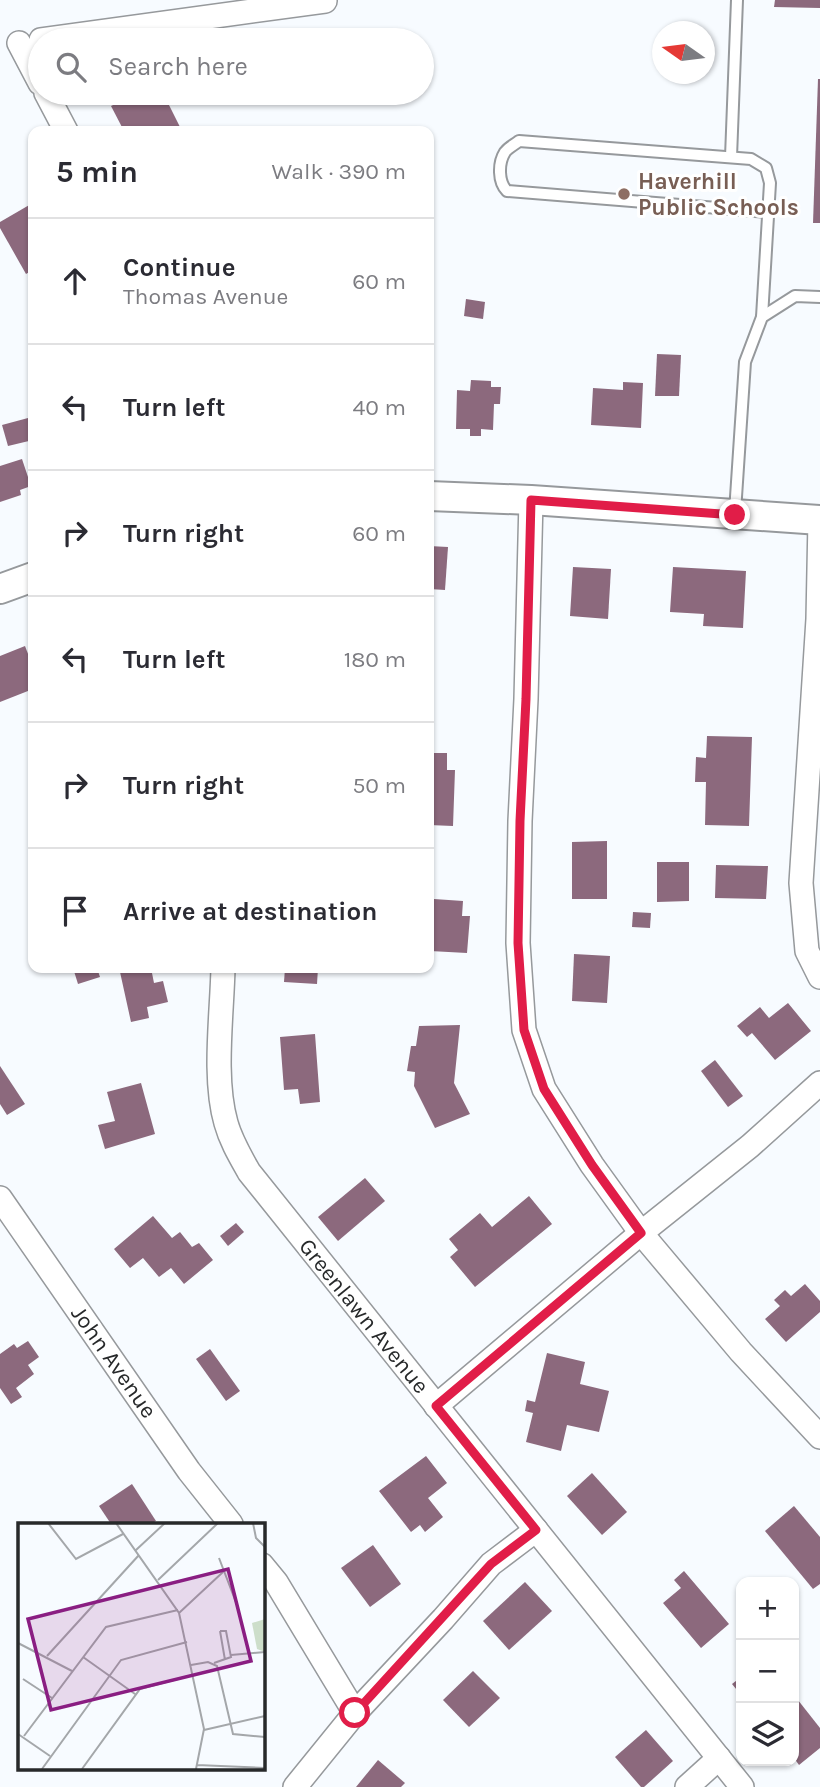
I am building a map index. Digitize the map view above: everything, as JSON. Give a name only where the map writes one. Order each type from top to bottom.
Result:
[{"type":"street","points":[[128,28],[326,1]]},
{"type":"street","points":[[52,105],[63,126]]},
{"type":"street","points":[[434,496],[531,500],[820,520],[818,619],[801,883],[807,951],[820,977]]},
{"type":"street","points":[[531,500],[518,916],[524,1030],[544,1089],[592,1165],[641,1233],[741,1352],[820,1437]]},
{"type":"street","points":[[0,589],[28,579]]},
{"type":"street","name":"Greenlawn Avenue","points":[[223,973],[220,1083],[222,1104],[235,1147],[249,1172],[742,1787]]},
{"type":"street","points":[[436,1406],[641,1233],[750,1146],[820,1083]]},
{"type":"street","name":"John Avenue","points":[[0,1198],[189,1471],[230,1523]]},
{"type":"street","points":[[295,1787],[355,1713],[491,1564],[536,1530]]},
{"type":"street","points":[[264,1568],[355,1713]]},
{"type":"street","points":[[687,1787],[719,1758]]},
{"type":"lane","points":[[731,157],[737,0]]},
{"type":"lane","points":[[735,515],[744,362],[762,317],[770,183],[766,168],[751,159],[519,141],[503,155],[500,177],[502,186],[507,191],[768,212]]},
{"type":"lane","points":[[762,317],[795,296],[820,297]]},
{"type":"building","points":[[775,0],[820,0],[820,8],[774,7]]},
{"type":"building","points":[[818,79],[820,223],[813,223]]},
{"type":"building","points":[[169,105],[180,126],[121,126],[111,106]]},
{"type":"building","points":[[28,206],[26,274],[0,228],[0,222]]},
{"type":"building","points":[[466,299],[485,302],[483,319],[464,316]]},
{"type":"building","points":[[657,354],[681,355],[679,396],[655,396]]},
{"type":"building","points":[[471,380],[491,381],[491,387],[501,387],[500,404],[494,404],[493,430],[481,429],[481,436],[470,436],[470,429],[456,429],[457,390],[470,391]]},
{"type":"building","points":[[623,382],[643,383],[641,428],[591,425],[593,388],[623,390]]},
{"type":"building","points":[[28,418],[28,441],[8,446],[2,425]]},
{"type":"building","points":[[22,459],[28,477],[28,487],[20,490],[21,495],[0,502],[0,466]]},
{"type":"building","points":[[434,546],[448,547],[445,590],[434,589]]},
{"type":"building","points":[[573,567],[611,569],[608,619],[570,616]]},
{"type":"building","points":[[673,567],[746,571],[743,628],[703,626],[704,614],[670,612]]},
{"type":"building","points":[[25,646],[28,654],[28,691],[0,702],[0,656]]},
{"type":"building","points":[[707,736],[752,737],[749,826],[705,825],[706,782],[695,782],[696,757],[706,758]]},
{"type":"building","points":[[434,753],[447,753],[447,770],[455,770],[453,826],[434,825]]},
{"type":"building","points":[[607,841],[607,899],[572,899],[572,842]]},
{"type":"building","points":[[657,862],[689,862],[689,901],[657,902]]},
{"type":"building","points":[[716,865],[768,866],[766,899],[715,898]]},
{"type":"building","points":[[434,899],[463,901],[462,916],[470,916],[467,953],[434,951]]},
{"type":"building","points":[[633,912],[651,913],[650,928],[632,927]]},
{"type":"building","points":[[574,954],[610,956],[607,1003],[572,1001]]},
{"type":"building","points":[[75,973],[99,973],[100,977],[78,984]]},
{"type":"building","points":[[120,973],[152,973],[154,983],[163,981],[168,1002],[147,1007],[149,1018],[131,1022]]},
{"type":"building","points":[[285,973],[318,973],[317,984],[284,982]]},
{"type":"building","points":[[788,1003],[811,1031],[775,1060],[752,1033],[747,1037],[737,1026],[760,1007],[769,1018]]},
{"type":"building","points":[[460,1025],[454,1083],[470,1114],[435,1128],[414,1086],[415,1072],[407,1071],[411,1046],[416,1046],[419,1026]]},
{"type":"building","points":[[315,1034],[320,1102],[300,1104],[298,1089],[284,1090],[280,1037]]},
{"type":"building","points":[[715,1060],[743,1096],[728,1107],[701,1071]]},
{"type":"building","points":[[0,1066],[25,1104],[7,1115],[0,1104]]},
{"type":"building","points":[[141,1083],[155,1134],[105,1149],[98,1125],[115,1121],[107,1092]]},
{"type":"building","points":[[365,1178],[385,1201],[338,1241],[318,1217]]},
{"type":"building","points":[[529,1196],[552,1224],[475,1287],[450,1257],[458,1250],[449,1239],[480,1213],[492,1227]]},
{"type":"building","points":[[153,1216],[172,1238],[180,1232],[192,1247],[199,1243],[213,1260],[184,1284],[171,1268],[159,1277],[143,1258],[130,1268],[114,1249]]},
{"type":"building","points":[[236,1223],[244,1232],[228,1246],[220,1236]]},
{"type":"building","points":[[805,1284],[820,1301],[820,1312],[786,1342],[765,1319],[780,1306],[774,1300],[785,1290],[791,1296]]},
{"type":"building","points":[[28,1341],[39,1357],[28,1365],[34,1374],[16,1388],[22,1397],[11,1404],[0,1388],[0,1354],[14,1344],[17,1348]]},
{"type":"building","points":[[210,1349],[240,1391],[226,1401],[196,1359]]},
{"type":"building","points":[[547,1353],[585,1362],[580,1384],[609,1391],[599,1432],[567,1425],[561,1451],[526,1442],[533,1413],[525,1411],[527,1400],[535,1402]]},
{"type":"building","points":[[426,1456],[447,1483],[428,1498],[443,1517],[425,1532],[420,1525],[411,1532],[379,1491]]},
{"type":"building","points":[[592,1473],[627,1512],[602,1535],[567,1496]]},
{"type":"building","points":[[132,1484],[156,1521],[110,1523],[99,1506]]},
{"type":"building","points":[[794,1506],[820,1537],[820,1584],[813,1589],[765,1531]]},
{"type":"building","points":[[373,1545],[401,1584],[370,1607],[341,1568]]},
{"type":"building","points":[[684,1571],[729,1624],[701,1648],[663,1603],[681,1588],[674,1580]]},
{"type":"building","points":[[525,1582],[552,1611],[509,1650],[483,1621]]},
{"type":"building","points":[[473,1671],[500,1698],[469,1727],[443,1700]]},
{"type":"building","points":[[799,1701],[820,1728],[820,1748],[799,1765]]},
{"type":"building","points":[[646,1730],[673,1761],[641,1787],[615,1757]]},
{"type":"building","points":[[378,1760],[405,1783],[401,1787],[356,1787]]},
{"type":"place","name":"Haverhill Public Schools","points":[[624,194]]},
{"type":"route","points":[[355,1713],[491,1564],[536,1530],[436,1406],[641,1233],[592,1165],[544,1089],[524,1030],[518,943],[531,500],[735,515]]}]
